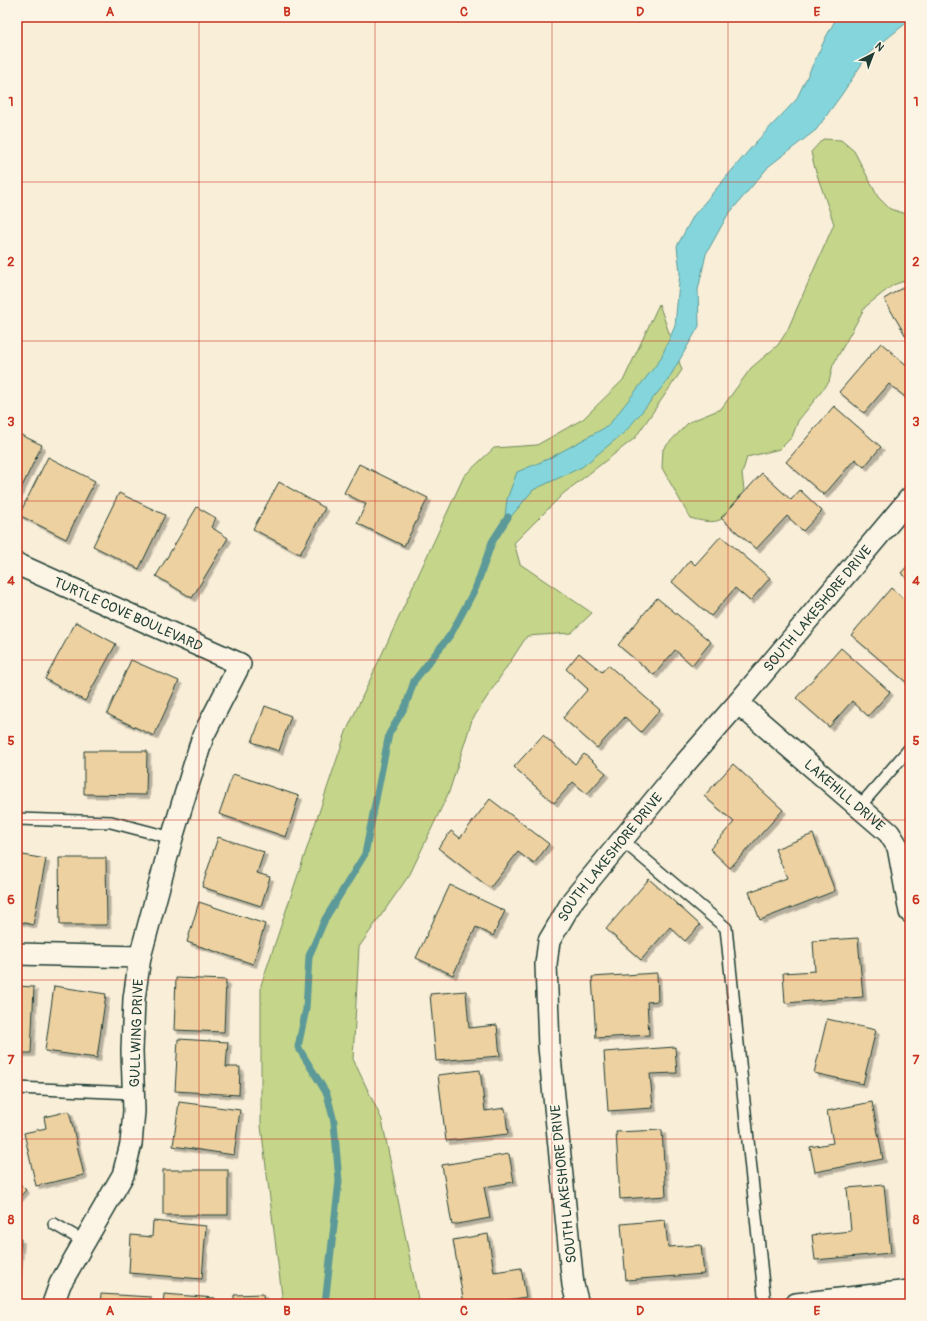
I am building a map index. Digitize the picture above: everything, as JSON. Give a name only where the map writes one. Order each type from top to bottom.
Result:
[{"type":"street","name":"SOUTH LAKESHORE DRIVE","points":[[578,1304],[573,1285],[549,1047],[546,964],[549,941],[573,900],[680,768],[738,703],[910,498]]},
{"type":"street","name":"TURTLE COVE BOULEVARD","points":[[17,564],[240,664]]},
{"type":"street","name":"GULLWING DRIVE","points":[[53,1304],[60,1284],[123,1175],[131,1144],[134,999],[140,957],[172,838],[203,736],[240,664]]},
{"type":"street","name":"LAKEHILL DRIVE","points":[[738,703],[889,833],[898,847],[910,912]]},
{"type":"street","points":[[17,954],[140,957]]},
{"type":"street","points":[[796,1304],[910,1291]]},
{"type":"lane","points":[[859,807],[910,748]]},
{"type":"lane","points":[[17,819],[111,822],[172,838]]},
{"type":"lane","points":[[622,840],[726,928],[765,1304]]},
{"type":"lane","points":[[17,1088],[133,1093]]},
{"type":"lane","points":[[54,1224],[85,1242]]},
{"type":"green space","points":[[823,139],[841,140],[854,151],[878,197],[890,209],[910,215],[910,279],[893,285],[865,307],[833,365],[829,382],[798,421],[792,437],[780,449],[747,457],[742,474],[744,490],[728,513],[718,521],[711,522],[690,518],[662,468],[663,449],[689,422],[721,409],[751,368],[778,345],[787,331],[834,224],[815,169],[811,152]]},
{"type":"green space","points":[[659,304],[682,370],[635,438],[564,493],[514,543],[520,564],[592,613],[571,633],[527,636],[472,720],[449,792],[410,874],[359,947],[353,1059],[382,1120],[419,1304],[283,1304],[261,1126],[261,985],[346,732],[464,476],[494,448],[537,445],[583,419],[624,379]]},
{"type":"water","points":[[837,17],[910,17],[910,20],[869,53],[816,130],[769,166],[727,216],[706,254],[698,290],[699,326],[668,380],[626,431],[582,467],[533,490],[504,525],[507,499],[517,472],[548,459],[608,426],[660,360],[675,326],[680,272],[677,246],[694,215],[756,142],[796,100]]},
{"type":"building","points":[[910,283],[910,343],[884,299]]},
{"type":"building","points":[[881,343],[910,368],[910,401],[889,384],[864,413],[839,392]]},
{"type":"building","points":[[834,406],[881,447],[864,467],[855,459],[824,495],[786,462]]},
{"type":"building","points":[[17,433],[42,445],[17,497]]},
{"type":"building","points":[[48,457],[95,481],[66,539],[19,515]]},
{"type":"building","points":[[359,464],[428,498],[404,546],[357,523],[366,504],[344,493]]},
{"type":"building","points":[[762,473],[791,500],[800,490],[822,511],[803,531],[787,516],[756,549],[721,518]]},
{"type":"building","points":[[279,482],[325,508],[300,554],[253,529]]},
{"type":"building","points":[[119,493],[165,515],[139,569],[93,546]]},
{"type":"building","points":[[197,507],[216,518],[211,527],[228,538],[192,598],[156,576]]},
{"type":"building","points":[[721,536],[770,578],[750,601],[735,588],[711,616],[672,582],[690,560],[695,565]]},
{"type":"building","points":[[910,563],[910,581],[901,573]]},
{"type":"building","points":[[891,588],[910,604],[910,680],[907,683],[851,635]]},
{"type":"building","points":[[657,598],[711,642],[692,665],[675,650],[654,675],[618,645]]},
{"type":"building","points":[[76,622],[116,644],[85,701],[45,679]]},
{"type":"building","points":[[841,648],[890,692],[868,716],[852,701],[829,727],[796,698]]},
{"type":"building","points":[[579,653],[602,672],[608,665],[660,710],[641,732],[625,717],[597,748],[563,718],[588,689],[566,669]]},
{"type":"building","points":[[131,660],[179,681],[154,736],[107,714]]},
{"type":"building","points":[[265,706],[291,716],[279,751],[252,742]]},
{"type":"building","points":[[543,735],[575,764],[584,754],[606,773],[587,794],[573,782],[554,803],[514,767]]},
{"type":"building","points":[[84,751],[147,751],[146,795],[84,794]]},
{"type":"building","points":[[733,764],[783,810],[730,868],[710,849],[734,822],[704,796]]},
{"type":"building","points":[[233,774],[299,796],[286,837],[219,814]]},
{"type":"building","points":[[490,799],[549,844],[534,864],[518,852],[490,888],[438,848],[451,831],[460,838]]},
{"type":"building","points":[[813,834],[835,891],[760,920],[749,892],[787,878],[775,849]]},
{"type":"building","points":[[218,837],[264,852],[257,873],[270,877],[261,906],[202,887]]},
{"type":"building","points":[[17,854],[46,859],[33,925],[17,921]]},
{"type":"building","points":[[59,858],[106,858],[107,925],[60,925]]},
{"type":"building","points":[[649,879],[700,925],[685,941],[670,927],[641,960],[606,929]]},
{"type":"building","points":[[450,885],[505,911],[493,936],[476,927],[453,975],[416,958]]},
{"type":"building","points":[[199,902],[265,924],[253,964],[187,942]]},
{"type":"building","points":[[858,938],[863,997],[785,1003],[783,973],[815,971],[813,941]]},
{"type":"building","points":[[657,973],[658,1001],[647,1002],[649,1035],[596,1038],[592,977]]},
{"type":"building","points":[[176,978],[226,980],[224,1032],[174,1030]]},
{"type":"building","points":[[17,986],[34,987],[31,1053],[17,1053]]},
{"type":"building","points":[[54,986],[106,994],[97,1058],[45,1051]]},
{"type":"building","points":[[466,991],[469,1028],[497,1025],[500,1056],[436,1061],[430,994]]},
{"type":"building","points":[[827,1019],[876,1030],[863,1084],[814,1073]]},
{"type":"building","points":[[178,1039],[228,1042],[226,1067],[240,1067],[239,1095],[175,1091]]},
{"type":"building","points":[[675,1047],[677,1073],[650,1074],[653,1108],[608,1111],[604,1052]]},
{"type":"building","points":[[480,1070],[485,1111],[505,1108],[508,1134],[446,1141],[438,1075]]},
{"type":"building","points":[[179,1102],[240,1110],[234,1155],[173,1146]]},
{"type":"building","points":[[872,1102],[883,1159],[815,1172],[810,1147],[833,1143],[827,1111]]},
{"type":"building","points":[[69,1111],[84,1175],[36,1186],[24,1133],[46,1128],[44,1117]]},
{"type":"building","points":[[662,1130],[666,1196],[620,1199],[616,1132]]},
{"type":"building","points":[[509,1154],[514,1182],[484,1187],[490,1218],[452,1225],[442,1165]]},
{"type":"building","points":[[163,1170],[228,1170],[228,1215],[163,1215]]},
{"type":"building","points":[[17,1181],[26,1190],[17,1200]]},
{"type":"building","points":[[884,1185],[891,1253],[815,1260],[812,1235],[851,1231],[847,1188]]},
{"type":"building","points":[[665,1220],[668,1247],[701,1245],[704,1274],[626,1280],[621,1224]]},
{"type":"building","points":[[153,1221],[206,1226],[202,1279],[129,1273],[131,1235],[152,1237]]},
{"type":"building","points":[[488,1234],[494,1272],[521,1268],[526,1297],[485,1304],[464,1304],[453,1240]]},
{"type":"building","points":[[17,1239],[21,1239],[17,1279]]},
{"type":"building","points":[[101,1294],[151,1297],[151,1304],[100,1304]]},
{"type":"building","points":[[164,1294],[215,1298],[215,1304],[163,1304]]},
{"type":"building","points":[[263,1294],[264,1304],[234,1304],[234,1295]]},
{"type":"waterway","points":[[325,1304],[339,1181],[334,1122],[327,1094],[298,1047],[306,1009],[309,956],[325,919],[365,854],[389,734],[406,705],[414,681],[451,634],[476,587],[492,542],[508,517]]}]
